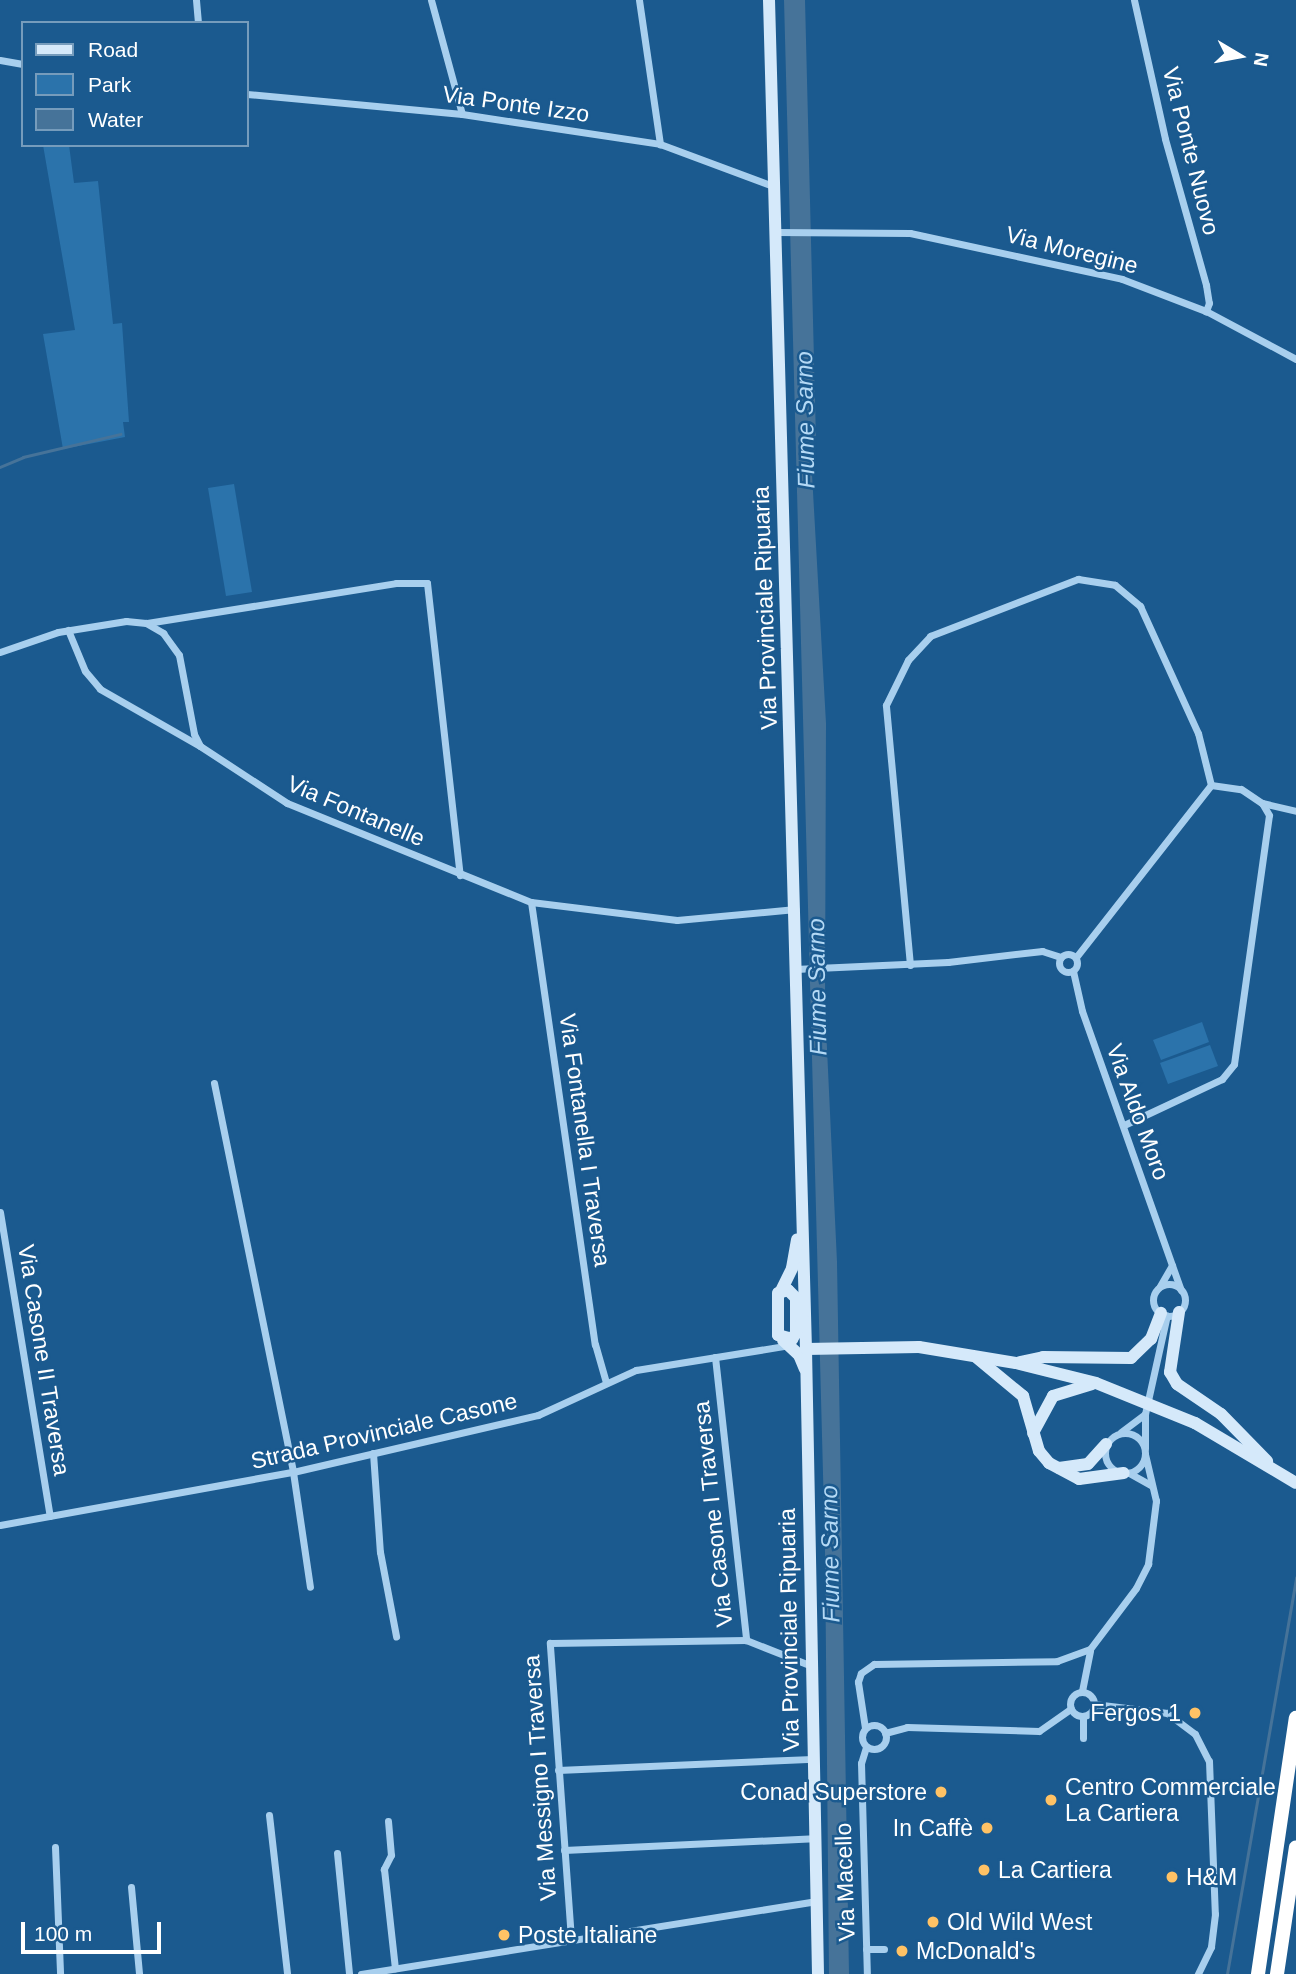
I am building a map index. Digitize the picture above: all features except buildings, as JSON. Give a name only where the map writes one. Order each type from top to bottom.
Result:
[{"type":"highway","points":[[1258,1974],[1296,1718]]},
{"type":"highway","points":[[1277,1974],[1296,1847]]},
{"type":"main road","name":"Via Provinciale Ripuaria","points":[[769,0],[774,232],[799,968],[804,1315],[795,1341]]},
{"type":"main road","name":"Via Provinciale Ripuaria","points":[[801,1214],[792,1268],[775,1299],[805,1369],[818,1974]]},
{"type":"main road","points":[[781,1291],[788,1290],[796,1298],[804,1315]]},
{"type":"main road","name":"Via Provinciale Ripuaria","points":[[795,1341],[796,1298]]},
{"type":"main road","points":[[1016,1363],[1043,1357],[1131,1358],[1152,1339],[1169,1314]]},
{"type":"main road","points":[[1169,1314],[1170,1373],[1177,1384],[1221,1414],[1274,1469]]},
{"type":"main road","points":[[795,1341],[919,1347],[1016,1363],[1096,1383],[1159,1406],[1296,1483]]},
{"type":"main road","points":[[974,1356],[1023,1396],[1042,1457],[1055,1468],[1079,1479],[1126,1473]]},
{"type":"main road","points":[[1033,1434],[1053,1396],[1096,1383]]},
{"type":"main road","points":[[1055,1468],[1080,1467],[1106,1444]]},
{"type":"street","points":[[196,0],[198,21]]},
{"type":"street","points":[[431,0],[462,114]]},
{"type":"street","points":[[639,0],[660,144]]},
{"type":"street","name":"Via Ponte Nuovo","points":[[1134,0],[1165,139],[1206,285],[1209,303],[1206,311]]},
{"type":"street","points":[[0,60],[21,64]]},
{"type":"street","name":"Via Ponte Izzo","points":[[248,94],[462,114],[660,144],[773,186]]},
{"type":"street","name":"Via Moregine","points":[[774,232],[910,233],[1122,279],[1206,311],[1296,359]]},
{"type":"street","points":[[910,965],[886,705],[908,660],[930,636],[1078,579],[1115,585],[1140,606],[1198,733],[1211,785]]},
{"type":"street","points":[[0,652],[36,637],[68,630],[126,621],[146,623],[396,583],[427,583],[460,875]]},
{"type":"street","points":[[146,623],[163,633],[179,654],[194,734],[201,746]]},
{"type":"street","name":"Via Fontanelle","points":[[68,630],[85,671],[100,689],[201,746],[287,803],[460,875],[531,902],[611,915],[677,920],[795,909]]},
{"type":"street","points":[[1211,785],[1241,789],[1262,803],[1296,811]]},
{"type":"street","points":[[1061,957],[1062,970],[1073,971],[1076,957],[1211,785]]},
{"type":"street","points":[[1124,1125],[1222,1079],[1234,1064],[1269,815],[1262,803]]},
{"type":"street","name":"Via Fontanella I Traversa","points":[[531,902],[595,1344],[606,1382]]},
{"type":"street","points":[[799,968],[910,965],[1042,951],[1061,957],[1068,953],[1076,957]]},
{"type":"street","name":"Via Aldo Moro","points":[[1073,971],[1082,1011],[1181,1290]]},
{"type":"street","points":[[214,1083],[293,1472],[310,1587]]},
{"type":"street","name":"Via Casone II Traversa","points":[[0,1212],[50,1516]]},
{"type":"street","points":[[1169,1314],[1154,1301],[1171,1265]]},
{"type":"street","points":[[1082,1691],[1090,1649],[1144,1575],[1156,1511],[1145,1451],[1145,1414],[1169,1314],[1185,1304],[1181,1290],[1173,1285],[1159,1288]]},
{"type":"street","points":[[769,1349],[795,1341]]},
{"type":"street","name":"Strada Provinciale Casone","points":[[0,1525],[146,1502],[293,1472],[538,1415],[636,1370],[769,1349],[795,1341]]},
{"type":"street","name":"Via Casone I Traversa","points":[[715,1357],[746,1640],[810,1665]]},
{"type":"street","points":[[1145,1414],[1106,1444],[1109,1466],[1151,1485]]},
{"type":"street","points":[[1119,1433],[1135,1435],[1145,1451]]},
{"type":"street","points":[[1126,1473],[1139,1468],[1145,1451]]},
{"type":"street","points":[[373,1452],[380,1552],[396,1636]]},
{"type":"street","name":"Via Messigno I Traversa","points":[[571,1939],[550,1643],[746,1640]]},
{"type":"street","points":[[886,1733],[881,1748],[866,1747],[861,1736],[865,1728],[858,1682],[861,1673],[874,1664],[1057,1661],[1090,1649]]},
{"type":"street","points":[[1082,1691],[1092,1696],[1094,1704]]},
{"type":"street","points":[[1071,1709],[1071,1697],[1082,1691]]},
{"type":"street","points":[[1083,1738],[1083,1716],[1094,1704]]},
{"type":"street","points":[[1094,1704],[1167,1713],[1195,1734],[1209,1761],[1215,1914],[1211,1947],[1198,1974]]},
{"type":"street","points":[[1071,1709],[1083,1716]]},
{"type":"street","points":[[886,1733],[907,1727],[1039,1731],[1071,1709]]},
{"type":"street","points":[[865,1728],[877,1725],[886,1733]]},
{"type":"street","name":"Via Macello","points":[[866,1747],[861,1763],[867,1974]]},
{"type":"street","points":[[558,1770],[813,1759]]},
{"type":"street","points":[[269,1815],[288,1974]]},
{"type":"street","points":[[388,1821],[391,1855],[384,1869],[395,1968]]},
{"type":"street","points":[[564,1850],[814,1838]]},
{"type":"street","points":[[55,1847],[60,1974]]},
{"type":"street","points":[[337,1853],[349,1974]]},
{"type":"street","points":[[131,1887],[139,1974]]},
{"type":"street","points":[[361,1974],[816,1901]]},
{"type":"street","points":[[866,1949],[884,1949]]},
{"type":"green space","points":[[43,147],[69,147],[74,183],[98,181],[113,324],[122,323],[129,422],[123,422],[125,437],[63,449],[43,334],[75,330]]},
{"type":"green space","points":[[234,484],[252,592],[226,596],[208,488]]},
{"type":"green space","points":[[1202,1022],[1209,1042],[1161,1060],[1153,1040]]},
{"type":"green space","points":[[1210,1045],[1218,1066],[1168,1084],[1160,1063]]},
{"type":"water","name":"Fiume Sarno","points":[[784,0],[805,0],[816,440],[812,474],[826,723],[825,1006],[837,1262],[849,1974],[829,1974],[825,1549]]},
{"type":"waterway","points":[[0,467],[23,457],[120,434]]},
{"type":"waterway","points":[[1227,1974],[1296,1578]]},
{"type":"place","name":"Fergos 1","points":[[1195,1713]]},
{"type":"place","name":"Conad Superstore","points":[[941,1792]]},
{"type":"place","name":"Centro Commerciale La Cartiera","points":[[1051,1800]]},
{"type":"place","name":"In Caffè","points":[[987,1828]]},
{"type":"place","name":"La Cartiera","points":[[984,1870]]},
{"type":"place","name":"H&M","points":[[1172,1877]]},
{"type":"place","name":"Old Wild West","points":[[933,1922]]},
{"type":"place","name":"Poste Italiane","points":[[504,1935]]},
{"type":"place","name":"McDonald's","points":[[902,1951]]}]
